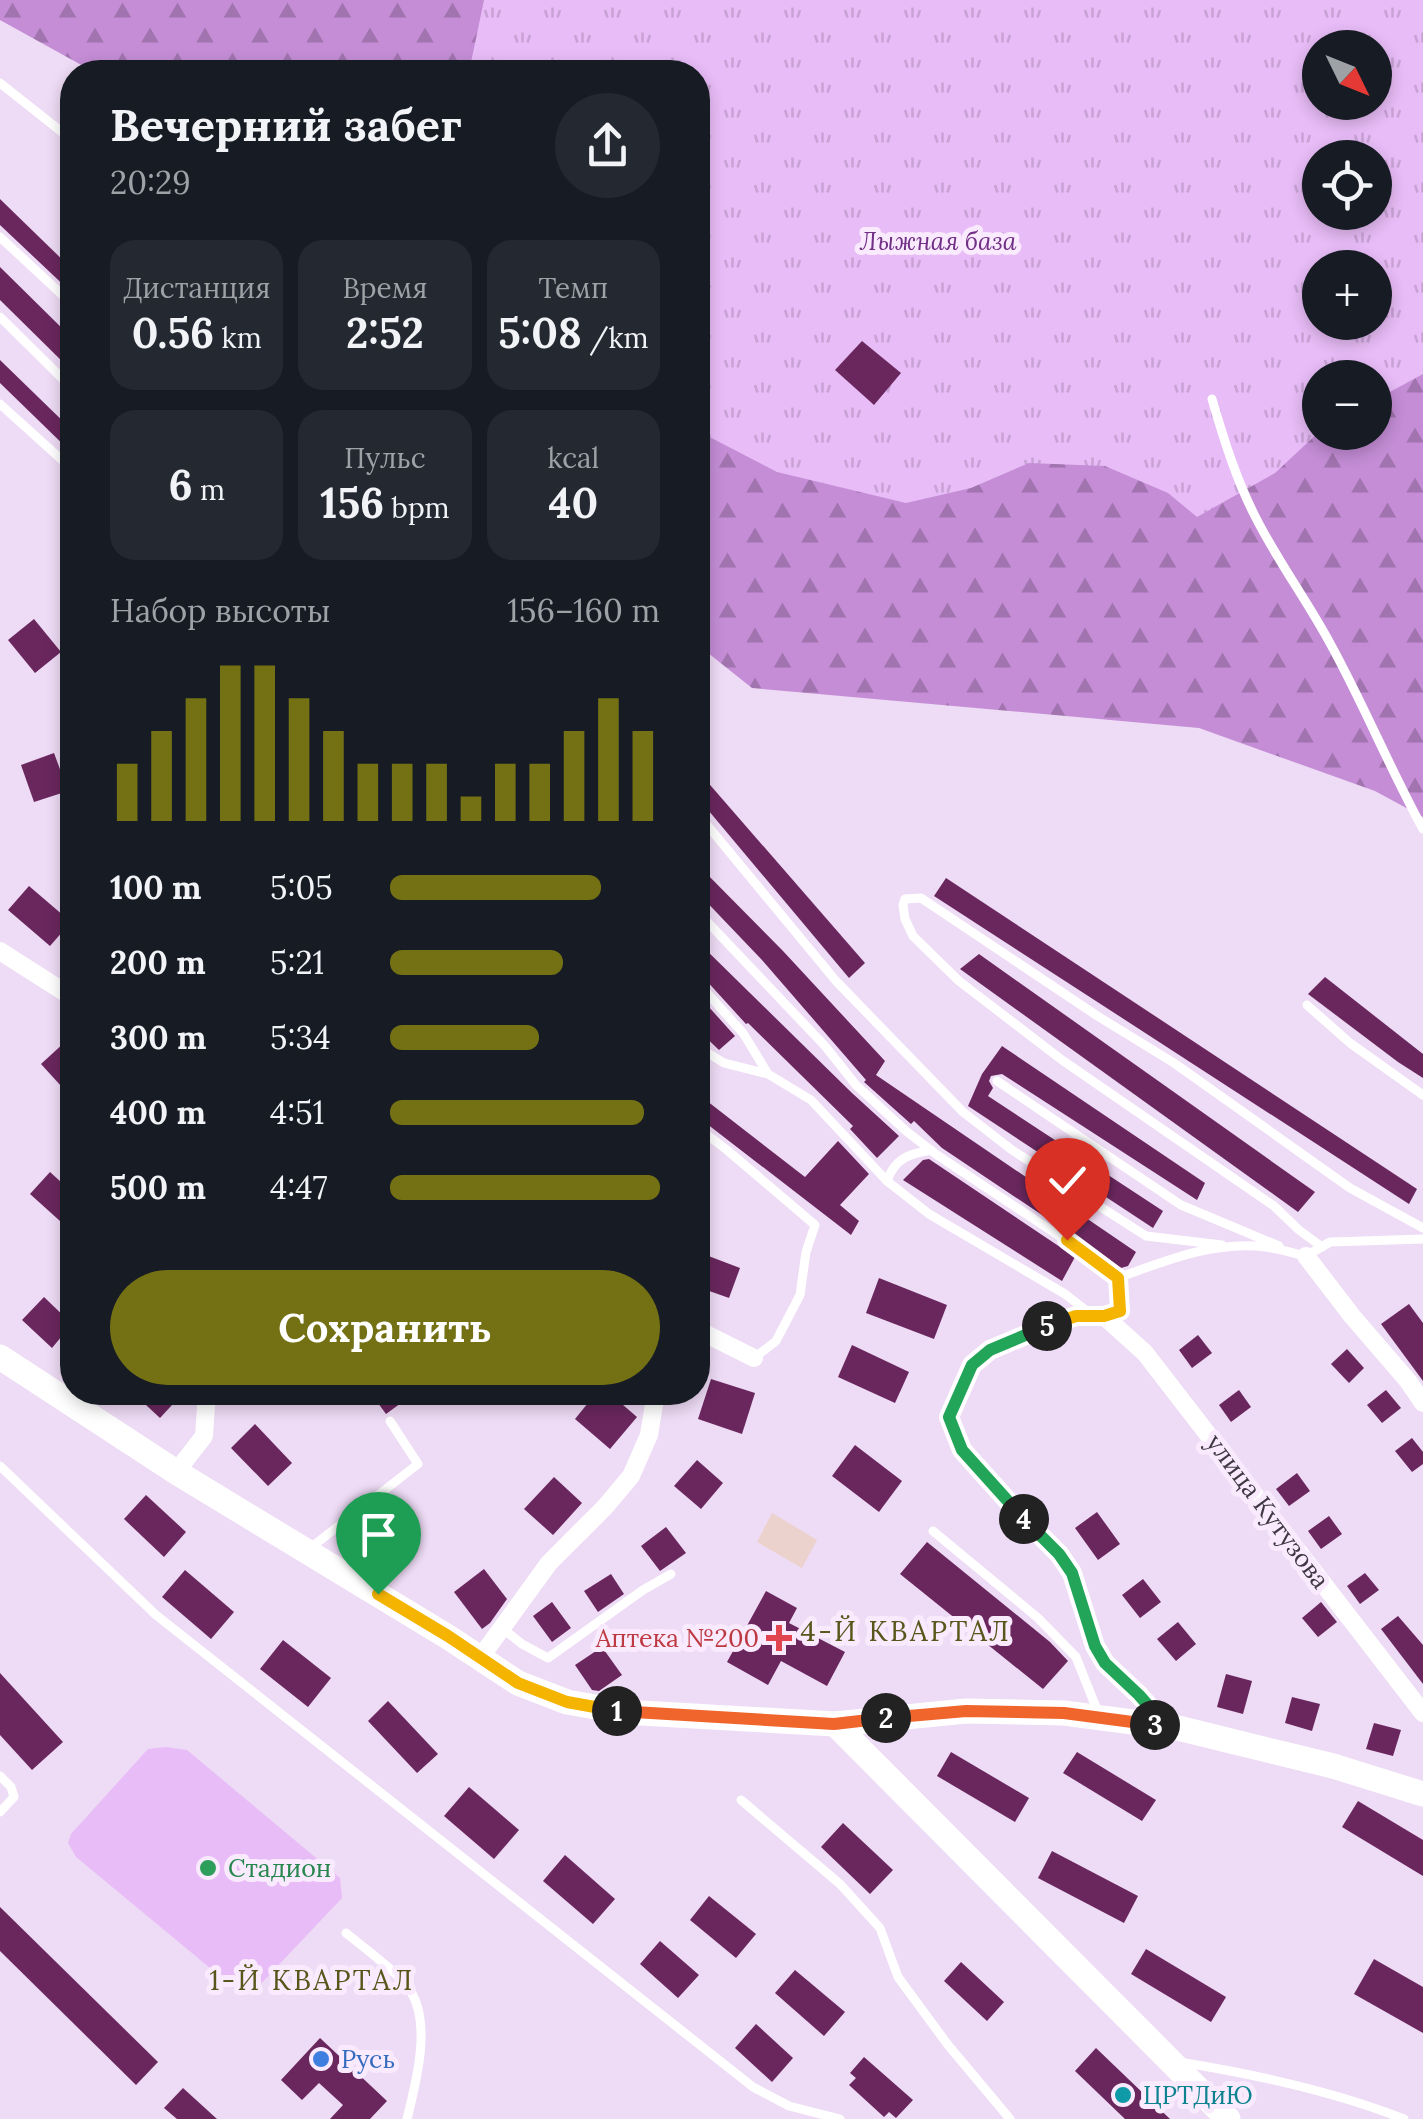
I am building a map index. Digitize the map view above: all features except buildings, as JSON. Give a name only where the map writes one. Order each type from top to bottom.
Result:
[{"type":"street","points":[[0,951],[60,989]]},
{"type":"street","points":[[1307,1252],[1352,1316],[1423,1403]]},
{"type":"street","name":"улица Кутузова","points":[[1099,1316],[1146,1353],[1423,1713]]},
{"type":"street","points":[[710,1336],[754,1358]]},
{"type":"street","points":[[0,1357],[60,1396]]},
{"type":"street","points":[[73,1405],[518,1683],[567,1702],[624,1712],[834,1724],[966,1711],[1064,1713],[1167,1727],[1333,1766],[1423,1794]]},
{"type":"street","points":[[176,1472],[204,1436],[205,1405]]},
{"type":"street","points":[[480,1658],[549,1563],[631,1476],[649,1435],[654,1405]]},
{"type":"street","points":[[834,1724],[1228,2119]]},
{"type":"lane","points":[[0,83],[60,130]]},
{"type":"lane","points":[[0,237],[60,293]]},
{"type":"lane","points":[[0,317],[60,376]]},
{"type":"lane","points":[[1212,399],[1226,448],[1256,520],[1329,641],[1423,829]]},
{"type":"lane","points":[[0,404],[60,457]]},
{"type":"lane","points":[[710,829],[836,981],[964,1112],[1012,1150],[1146,1236],[1240,1247]]},
{"type":"lane","points":[[1307,1252],[1299,1230],[1274,1206],[1062,1060],[959,981],[913,936],[905,919],[906,899],[920,898],[1174,1063],[1350,1188],[1423,1228]]},
{"type":"lane","points":[[710,925],[825,1046],[856,1085],[906,1131],[1118,1278],[1120,1311],[1076,1316],[990,1350],[972,1365],[949,1417],[962,1450],[1072,1573],[1095,1646],[1105,1663],[1167,1727]]},
{"type":"lane","points":[[710,995],[743,1032],[768,1074]]},
{"type":"lane","points":[[1308,1006],[1350,1043],[1423,1095]]},
{"type":"lane","points":[[710,1055],[724,1063],[768,1074],[811,1100],[887,1181],[930,1214],[1099,1316]]},
{"type":"lane","points":[[997,1081],[1180,1205],[1307,1252]]},
{"type":"lane","points":[[710,1137],[815,1225],[806,1252],[800,1295],[776,1341],[754,1358]]},
{"type":"lane","points":[[887,1181],[891,1171],[909,1154],[931,1150]]},
{"type":"lane","points":[[1118,1278],[1174,1258],[1220,1248],[1264,1246],[1307,1252],[1330,1242],[1423,1239]]},
{"type":"lane","points":[[307,1551],[418,1464],[390,1420]]},
{"type":"lane","points":[[0,1466],[156,1615],[753,2087],[788,2106],[840,2119]]},
{"type":"lane","points":[[933,1531],[1038,1618],[1076,1658],[1100,1718]]},
{"type":"lane","points":[[502,1628],[548,1658],[642,1590],[671,1574]]},
{"type":"lane","points":[[0,1776],[11,1787],[14,1798],[0,1812]]},
{"type":"lane","points":[[741,1800],[840,1884],[880,1928],[898,1977],[1010,2119]]},
{"type":"lane","points":[[346,1933],[409,1988],[419,2010],[420,2064],[407,2119]]},
{"type":"lane","points":[[1169,2061],[1238,2071],[1377,2108],[1404,2119]]},
{"type":"shaded area","points":[[772,1513],[817,1540],[802,1568],[757,1542]]},
{"type":"green space","name":"Лыжная база","points":[[0,0],[1423,0],[1423,817],[1375,791],[1199,728],[752,688],[710,655],[710,60],[72,60],[0,20]]},
{"type":"green space","name":"Лыжная база","points":[[484,0],[1423,0],[1423,374],[1392,391],[1392,360],[1302,360],[1302,448],[1275,473],[1197,517],[1168,493],[1105,466],[1029,463],[971,488],[906,503],[777,472],[710,437],[710,60],[472,60]]},
{"type":"green space","name":"Стадион","points":[[148,1749],[187,1750],[340,1878],[342,1898],[254,1991],[239,1992],[76,1857],[68,1843],[71,1834]]},
{"type":"place","name":"Аптека №200","points":[[779,1638]]},
{"type":"place","name":"Стадион","points":[[208,1868]]},
{"type":"place","name":"Русь","points":[[321,2059]]},
{"type":"place","name":"ЦРТДиЮ","points":[[1123,2095]]},
{"type":"district","name":"4-Й КВАРТАЛ","points":[[906,1631]]},
{"type":"district","name":"1-Й КВАРТАЛ","points":[[312,1980]]},
{"type":"route","points":[[378,1594],[518,1683],[567,1702],[624,1712],[834,1724],[966,1711],[1064,1713],[1167,1727],[1105,1663],[1095,1646],[1072,1573],[962,1450],[949,1417],[972,1365],[990,1350],[1076,1316],[1104,1316],[1120,1311],[1118,1278],[1067,1240]]}]
